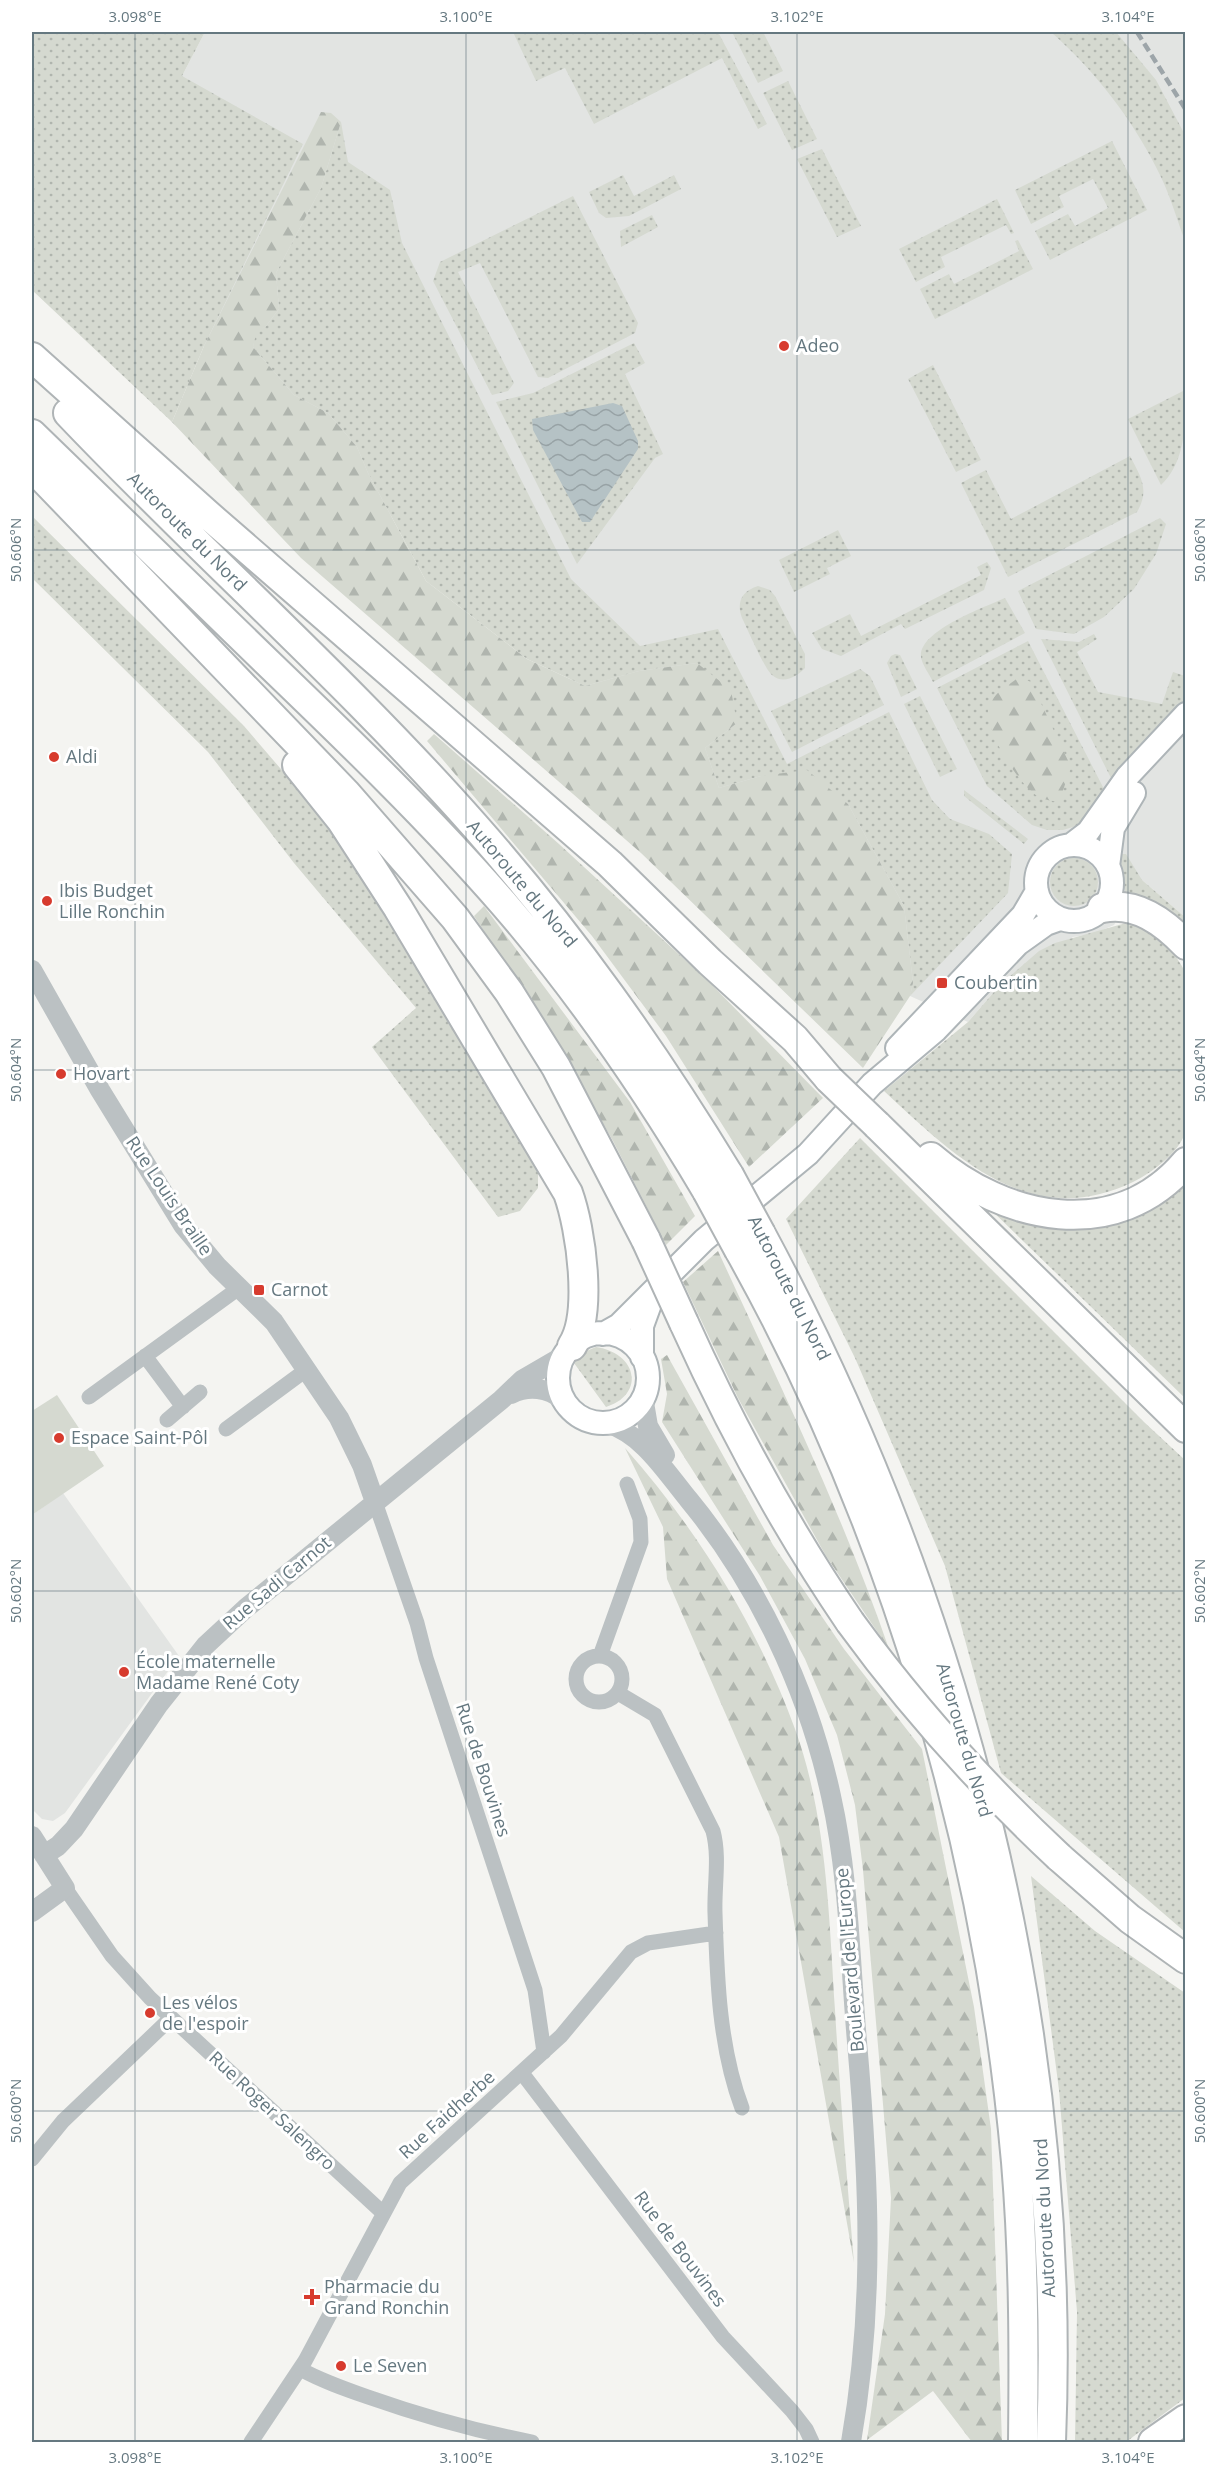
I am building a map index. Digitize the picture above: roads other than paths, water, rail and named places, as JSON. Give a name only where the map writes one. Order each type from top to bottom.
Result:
[{"type":"highway","points":[[32,357],[260,561],[610,864],[710,962],[834,1074],[881,1120],[1185,1428]]},
{"type":"highway","name":"Autoroute du Nord","points":[[32,370],[84,430],[378,722],[512,869],[572,941],[624,1012],[750,1242],[826,1361],[887,1504],[956,1705],[991,1834],[1019,1975],[1042,2147],[1049,2250],[1051,2442]]},
{"type":"highway","name":"Autoroute du Nord","points":[[32,435],[374,766],[462,858],[519,923],[585,1008],[649,1099],[718,1183]]},
{"type":"highway","points":[[32,467],[346,793],[455,918],[509,992],[556,1067],[646,1240],[684,1323],[759,1472],[810,1562],[850,1622],[938,1732],[1059,1857],[1130,1919],[1185,1959]]},
{"type":"highway","points":[[133,571],[167,615],[266,727],[341,820],[398,908],[561,1181],[576,1219],[584,1308],[581,1328],[568,1350]]},
{"type":"highway","points":[[1102,908],[1119,907],[1151,916],[1185,945]]},
{"type":"highway","points":[[881,1120],[972,1188],[1008,1205],[1045,1214],[1095,1213],[1129,1203],[1162,1185],[1185,1162]]},
{"type":"highway","name":"Autoroute du Nord","points":[[750,1242],[800,1368],[849,1481],[912,1654],[955,1800],[992,1979],[1016,2160],[1024,2315],[1023,2442]]},
{"type":"highway","points":[[1153,2442],[1185,2418]]},
{"type":"main road","points":[[1060,919],[1045,908],[1037,891],[1037,876],[1043,861],[1055,850],[1071,845],[1088,832],[1127,777],[1185,714]]},
{"type":"main road","points":[[659,1284],[643,1320],[642,1357],[648,1379],[643,1397],[626,1416],[606,1423],[579,1416],[563,1400],[558,1377],[568,1350],[588,1336],[603,1334],[619,1325],[659,1284],[704,1240],[808,1154],[872,1084],[936,1030],[1018,944],[1046,924],[1060,919],[1085,919],[1102,908],[1112,888],[1108,866],[1110,835],[1119,816],[1146,778],[1185,736]]},
{"type":"main road","points":[[1071,845],[1092,850],[1108,866]]},
{"type":"main road","points":[[872,1084],[887,1060],[904,1040],[1023,915],[1037,891]]},
{"type":"main road","points":[[603,1334],[626,1340],[642,1357]]},
{"type":"street","name":"Rue Louis Braille","points":[[32,970],[100,1090],[183,1224],[212,1261],[274,1322],[345,1429],[375,1502]]},
{"type":"street","points":[[89,1397],[239,1288]]},
{"type":"street","name":"Rue Sadi Carnot","points":[[44,1855],[58,1846],[74,1828],[159,1704],[207,1645],[246,1608],[501,1400],[522,1380],[568,1350]]},
{"type":"street","points":[[145,1356],[183,1407]]},
{"type":"street","points":[[225,1429],[306,1370]]},
{"type":"street","name":"Rue Sadi Carnot","points":[[501,1400],[516,1392],[534,1388],[549,1392],[563,1400]]},
{"type":"street","points":[[167,1420],[200,1392]]},
{"type":"street","name":"Boulevard de l'Europe","points":[[643,1397],[648,1426],[696,1509],[739,1572],[781,1651],[815,1739],[837,1826],[850,1953],[869,2202],[868,2304],[851,2442]]},
{"type":"street","name":"Boulevard de l'Europe","points":[[606,1423],[638,1439],[696,1509]]},
{"type":"street","points":[[600,1656],[641,1542],[640,1519],[627,1484]]},
{"type":"street","name":"Rue de Bouvines","points":[[375,1502],[417,1623],[426,1658],[535,1990],[544,2052]]},
{"type":"street","points":[[600,1656],[611,1659],[619,1666],[622,1683],[618,1693],[605,1702],[595,1702],[585,1698],[576,1681],[579,1667],[590,1657],[600,1656]]},
{"type":"street","points":[[618,1693],[655,1715],[713,1831],[716,1845],[716,1933],[726,2058],[742,2108]]},
{"type":"street","name":"Rue Roger Salengro","points":[[32,1836],[65,1888],[122,1969],[171,2018],[383,2213]]},
{"type":"street","points":[[32,1912],[65,1888]]},
{"type":"street","name":"Rue Faidherbe","points":[[251,2442],[300,2369],[395,2190],[407,2176],[544,2052],[632,1952],[648,1943],[716,1933]]},
{"type":"street","points":[[32,2159],[63,2121],[171,2018]]},
{"type":"street","name":"Rue de Bouvines","points":[[522,2073],[723,2337],[792,2411],[806,2429],[812,2442]]},
{"type":"street","points":[[300,2369],[331,2384],[404,2410],[472,2430],[532,2442]]},
{"type":"water","points":[[613,403],[622,406],[638,441],[638,449],[590,522],[582,522],[533,430],[532,419]]},
{"type":"railway","points":[[1137,32],[1186,110]]},
{"type":"place","name":"Adeo","points":[[784,346]]},
{"type":"place","name":"Aldi","points":[[54,757]]},
{"type":"place","name":"Ibis Budget Lille Ronchin","points":[[47,901]]},
{"type":"place","name":"Coubertin","points":[[942,983]]},
{"type":"place","name":"Hovart","points":[[61,1074]]},
{"type":"place","name":"Carnot","points":[[259,1290]]},
{"type":"place","name":"Espace Saint-Pôl","points":[[59,1438]]},
{"type":"place","name":"École maternelle Madame René Coty","points":[[124,1672]]},
{"type":"place","name":"Les vélos de l'espoir","points":[[150,2013]]},
{"type":"place","name":"Pharmacie du Grand Ronchin","points":[[312,2297]]},
{"type":"place","name":"Le Seven","points":[[341,2366]]}]
